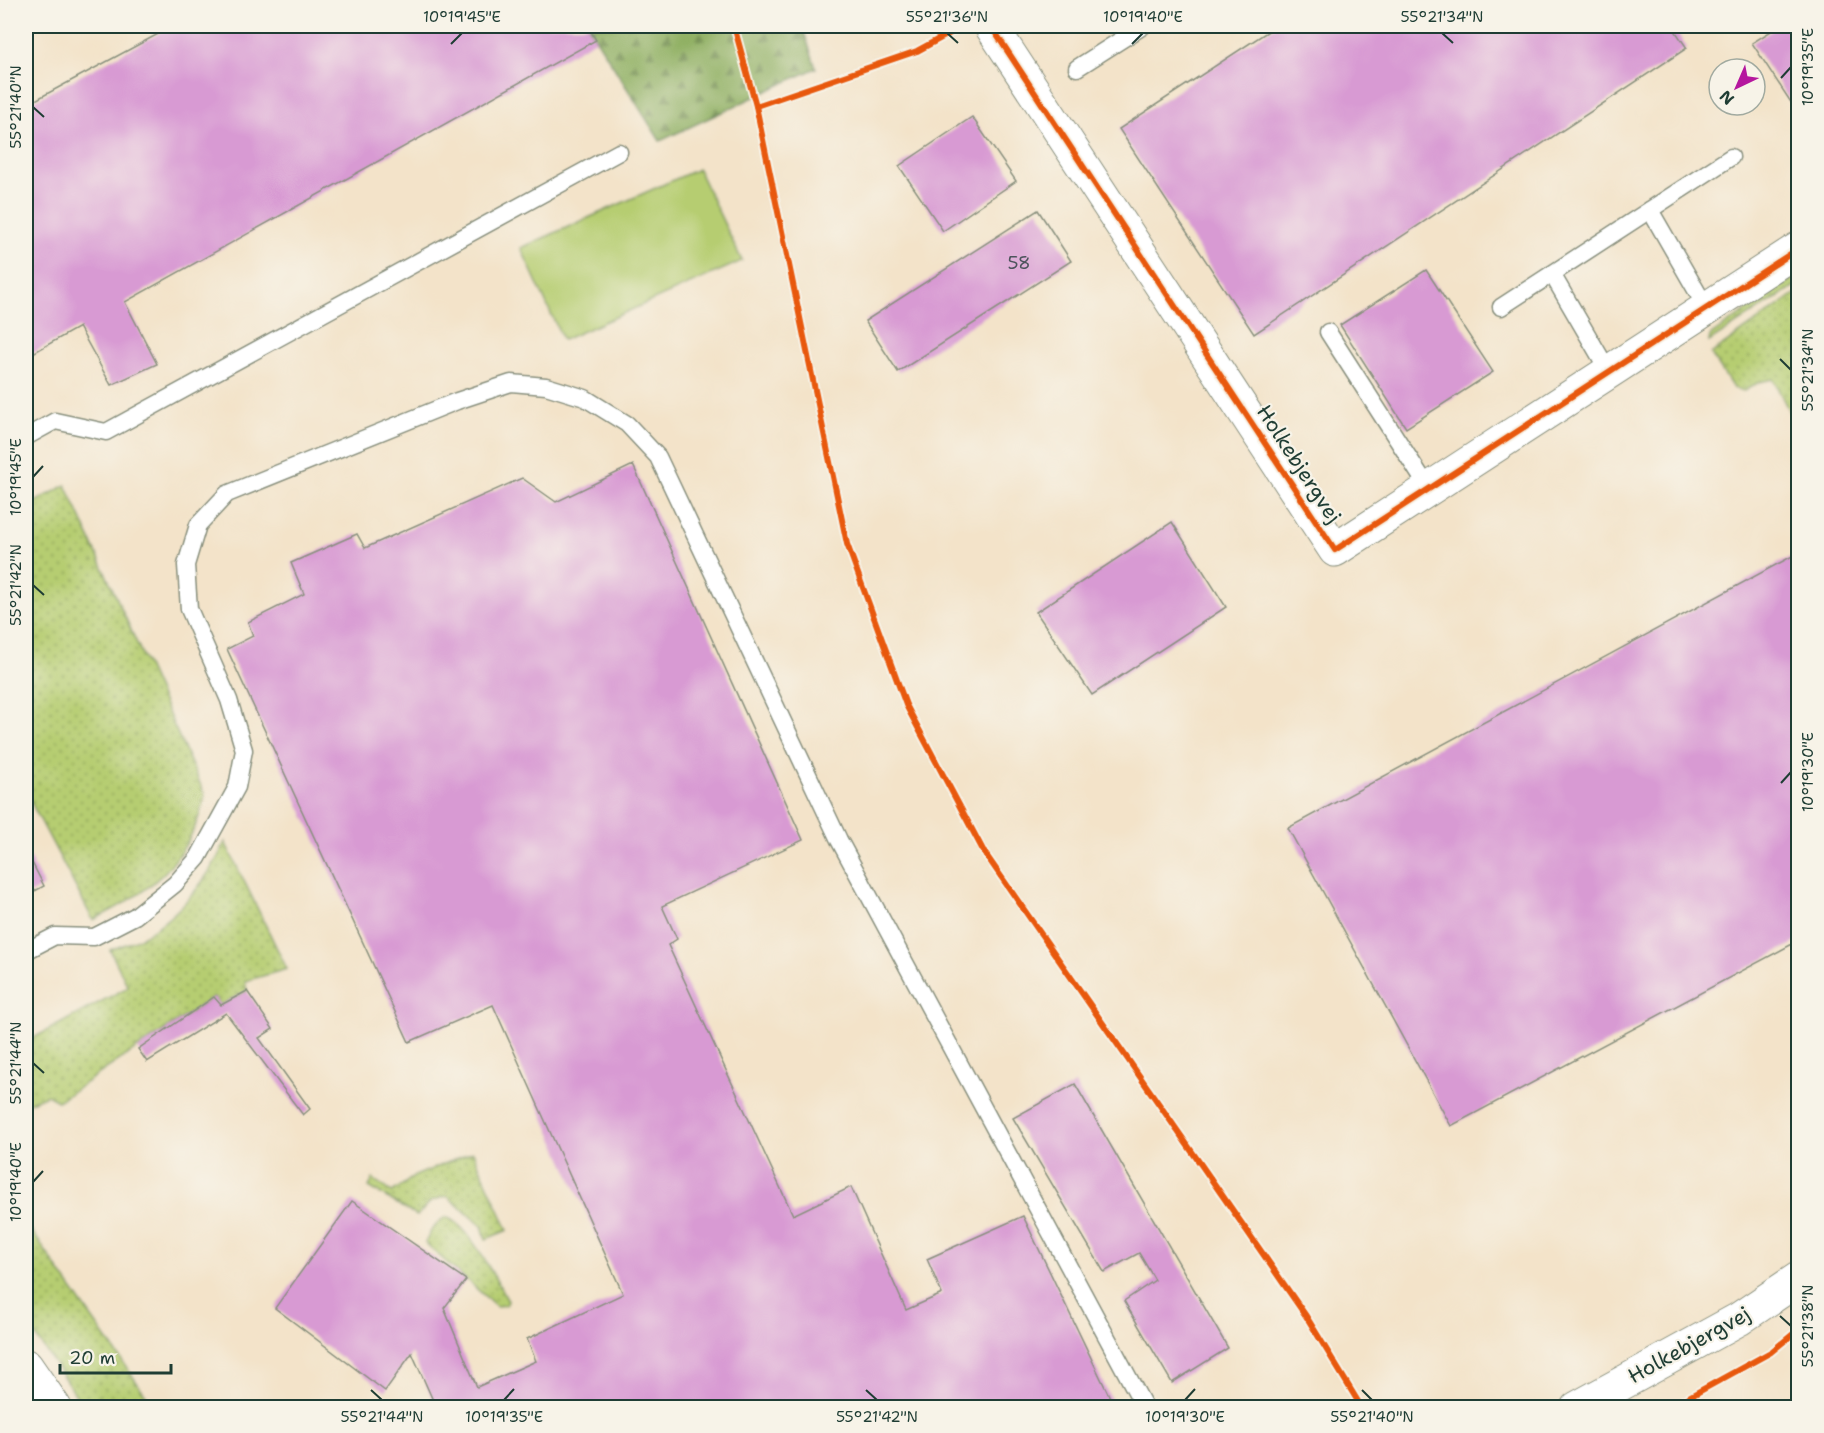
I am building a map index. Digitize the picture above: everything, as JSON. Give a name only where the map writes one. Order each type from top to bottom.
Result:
[{"type":"street","name":"Holkebjergvej","points":[[991,26],[1335,550],[1798,249]]},
{"type":"street","name":"Holkebjergvej","points":[[1578,1407],[1739,1319],[1798,1279]]},
{"type":"street","points":[[26,1366],[55,1407]]},
{"type":"lane","points":[[1077,68],[1143,26]]},
{"type":"lane","points":[[26,437],[56,421],[106,432],[619,152]]},
{"type":"lane","points":[[1501,307],[1731,157]]},
{"type":"lane","points":[[1650,210],[1707,309]]},
{"type":"lane","points":[[1552,274],[1609,372]]},
{"type":"lane","points":[[1328,332],[1429,489]]},
{"type":"lane","points":[[26,951],[55,936],[94,937],[135,916],[175,884],[198,858],[237,787],[244,750],[229,700],[189,609],[186,566],[198,525],[227,494],[457,401],[511,383],[546,386],[585,398],[627,424],[658,457],[839,840],[1145,1407]]},
{"type":"green space","points":[[588,26],[802,26],[816,68],[660,141]]},
{"type":"green space","points":[[698,169],[742,261],[563,340],[521,248]]},
{"type":"green space","points":[[1798,275],[1798,284],[1709,342],[1710,336]]},
{"type":"green space","points":[[1798,292],[1798,429],[1773,379],[1759,382],[1744,391],[1733,388],[1711,354]]},
{"type":"green space","points":[[66,485],[205,795],[189,838],[165,872],[133,898],[93,920],[26,793],[26,507]]},
{"type":"green space","points":[[225,842],[287,969],[245,981],[247,991],[221,1005],[214,997],[58,1101],[47,1095],[26,1104],[26,1042],[128,987],[110,950],[144,936],[172,915],[203,881]]},
{"type":"green space","points":[[473,1152],[508,1230],[486,1239],[482,1226],[447,1196],[431,1201],[417,1216],[369,1187],[373,1179],[392,1192],[415,1176]]},
{"type":"green space","points":[[445,1217],[454,1221],[472,1240],[508,1301],[506,1305],[496,1306],[425,1243],[432,1229]]},
{"type":"green space","points":[[26,1223],[154,1407],[84,1407],[26,1322]]},
{"type":"building","points":[[173,26],[588,26],[596,40],[125,302],[157,364],[111,385],[79,327],[26,357],[26,105]]},
{"type":"building","points":[[1276,26],[1672,26],[1687,48],[1254,334],[1119,129]]},
{"type":"building","points":[[1779,26],[1798,26],[1798,113],[1767,66],[1767,57],[1761,57],[1752,43]]},
{"type":"building","points":[[972,117],[1016,181],[943,231],[899,166]]},
{"type":"building","points":[[1038,210],[1071,261],[898,372],[865,321]]},
{"type":"building","points":[[1426,270],[1493,372],[1406,428],[1340,325]]},
{"type":"building","points":[[633,465],[803,840],[662,906],[677,939],[668,945],[793,1215],[851,1187],[906,1310],[942,1294],[927,1259],[1023,1216],[1115,1408],[431,1408],[435,1405],[412,1353],[385,1391],[275,1308],[352,1201],[466,1280],[444,1308],[477,1387],[536,1361],[527,1339],[623,1294],[493,1005],[409,1042],[227,649],[253,636],[248,622],[304,594],[291,563],[357,534],[365,548],[522,478],[556,502]]},
{"type":"building","points":[[1172,522],[1226,607],[1092,695],[1036,612]]},
{"type":"building","points":[[1798,553],[1798,941],[1451,1126],[1288,828]]},
{"type":"building","points":[[26,851],[44,886],[26,896]]},
{"type":"building","points":[[247,991],[273,1029],[259,1038],[310,1109],[303,1115],[226,1013],[147,1062],[138,1049],[214,997],[221,1005]]},
{"type":"building","points":[[1075,1084],[1228,1348],[1172,1383],[1124,1301],[1155,1280],[1139,1253],[1104,1272],[1013,1118]]},
{"type":"cycle path","points":[[734,26],[756,106],[847,544],[906,705],[984,852],[1306,1316],[1362,1408]]},
{"type":"cycle path","points":[[756,106],[917,51],[963,26]]},
{"type":"cycle path","points":[[991,26],[1335,550],[1798,249]]},
{"type":"cycle path","points":[[1669,1408],[1771,1352],[1798,1330]]}]
